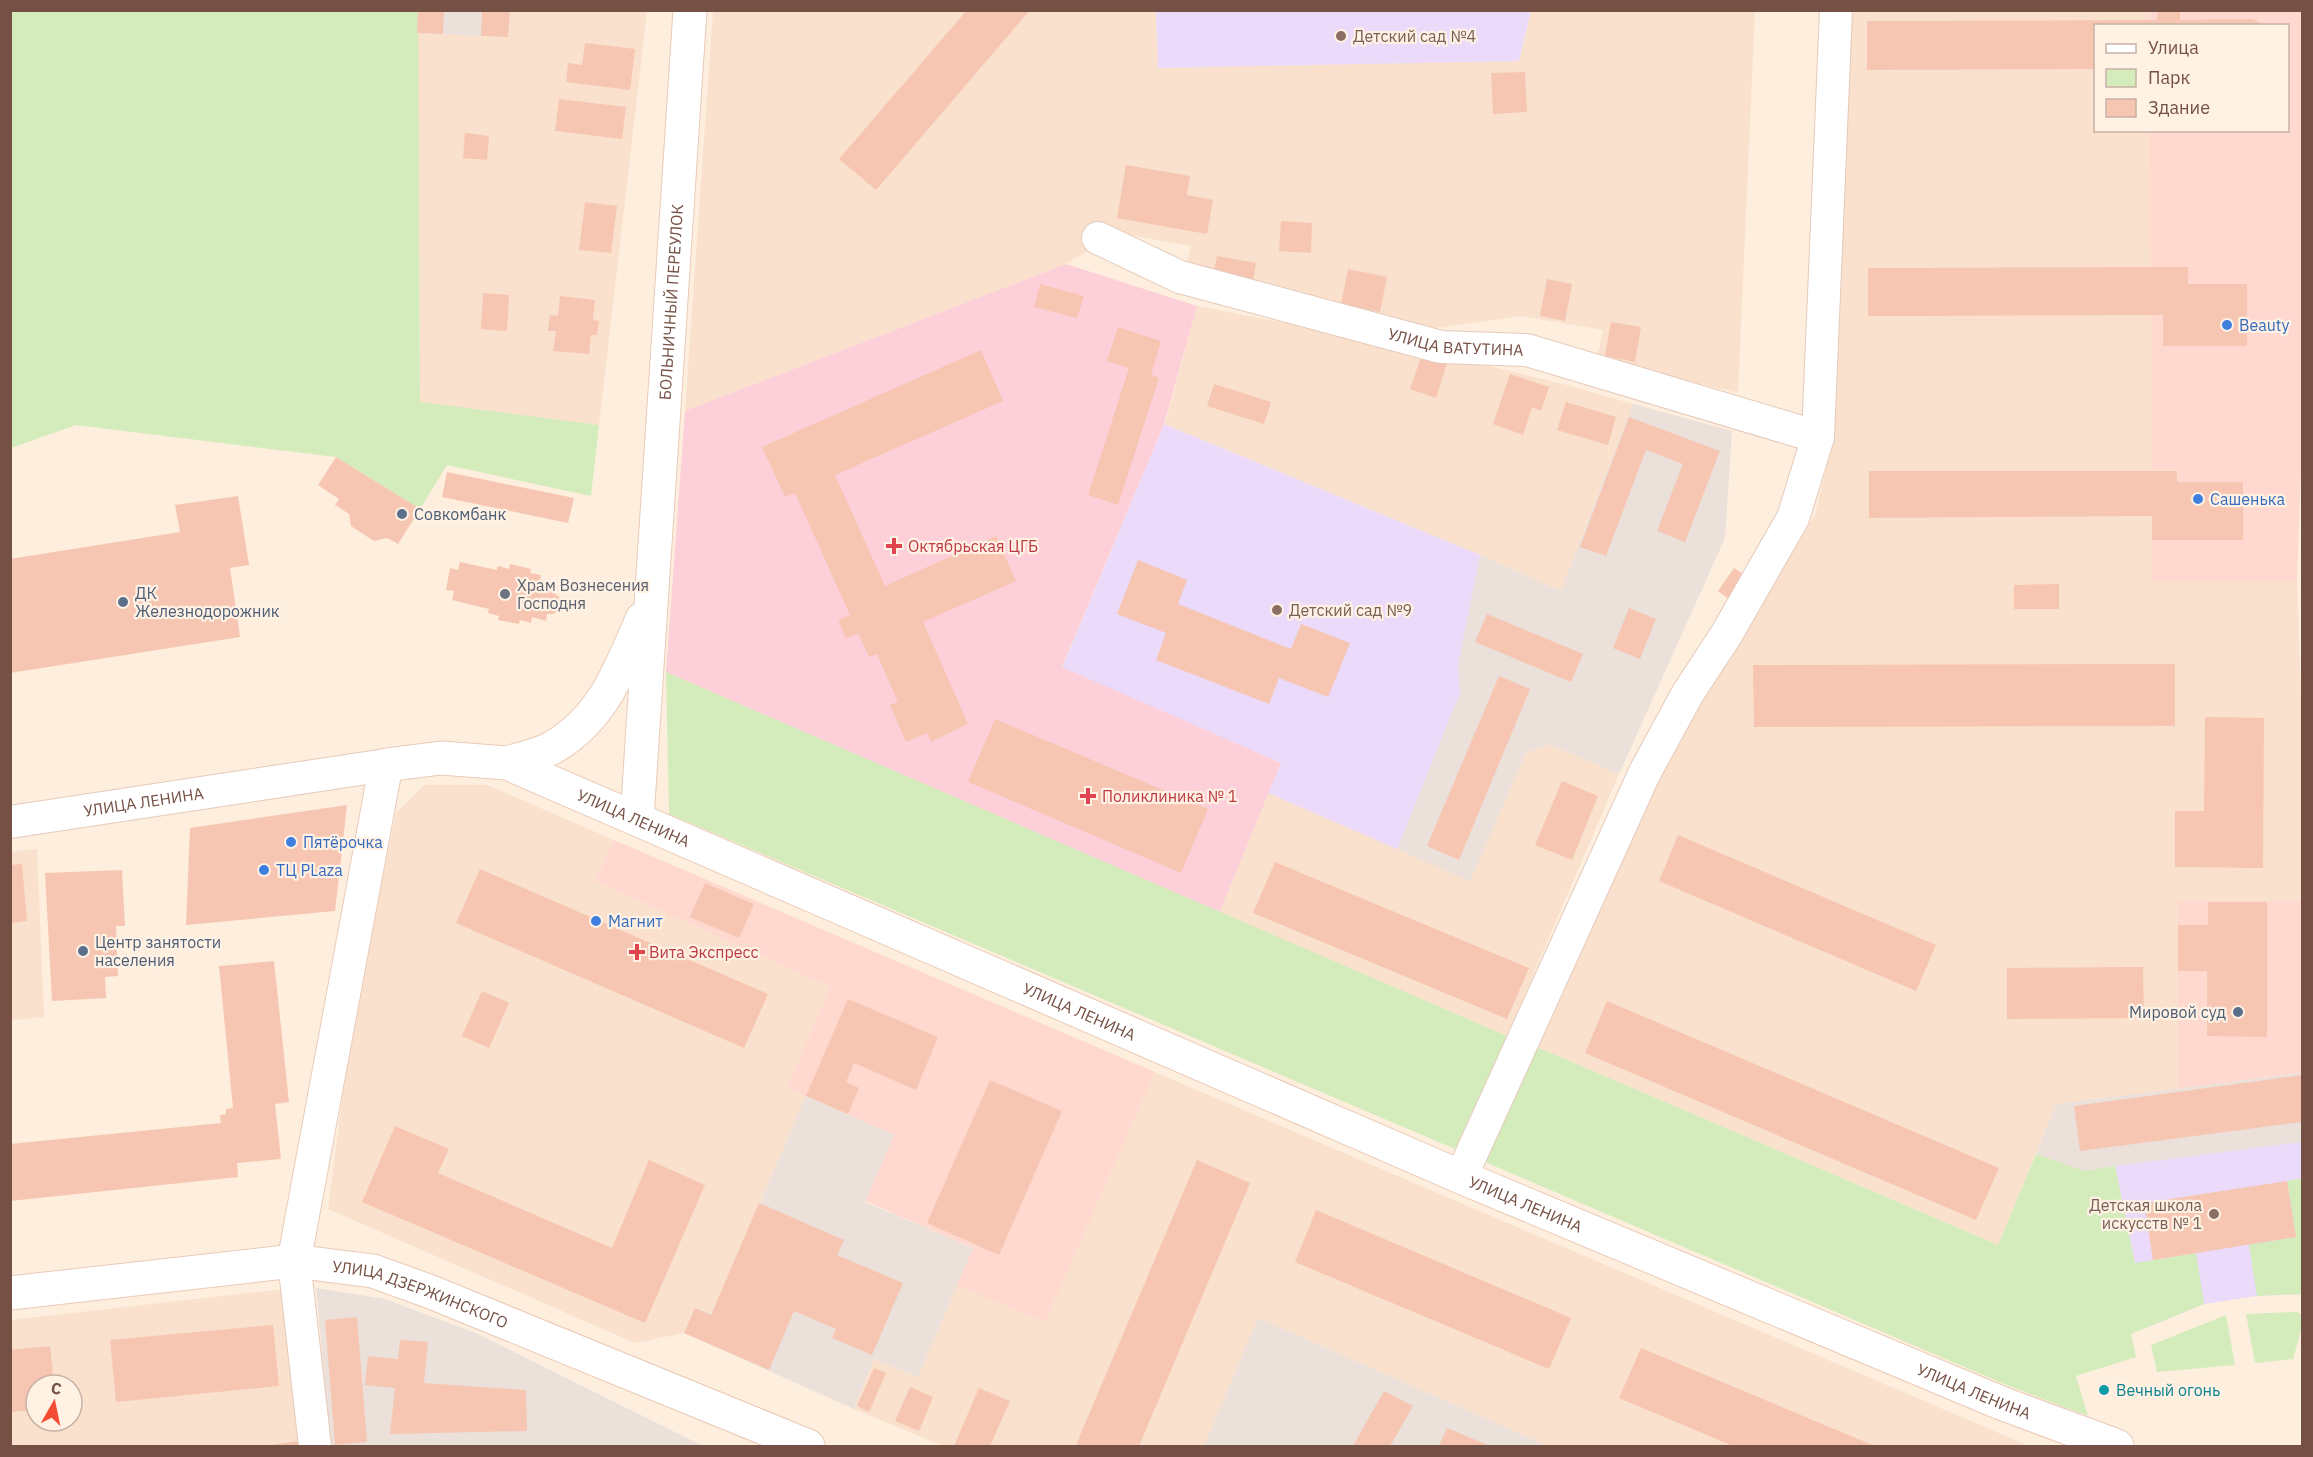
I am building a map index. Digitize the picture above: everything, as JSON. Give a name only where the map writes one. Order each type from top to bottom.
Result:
[{"type":"street","name":"БОЛЬНИЧНЫЙ ПЕРЕУЛОК","points":[[638,819],[690,10]]},
{"type":"street","points":[[1461,1177],[1645,772],[1688,693],[1726,635],[1794,518],[1818,437],[1836,10]]},
{"type":"street","name":"УЛИЦА ВАТУТИНА","points":[[1098,238],[1180,277],[1441,347],[1527,350],[1818,437]]},
{"type":"street","name":"БОЛЬНИЧНЫЙ ПЕРЕУЛОК","points":[[507,763],[554,747],[593,716],[619,673],[652,594]]},
{"type":"street","name":"УЛИЦА ЛЕНИНА","points":[[10,822],[441,758],[507,763],[1461,1177],[2001,1403],[2116,1446]]},
{"type":"street","points":[[315,1446],[294,1261],[301,1212],[386,765]]},
{"type":"street","name":"УЛИЦА ДЗЕРЖИНСКОГО","points":[[10,1293],[294,1261],[374,1271],[808,1446]]},
{"type":"shaded area","points":[[418,11],[510,11],[508,37],[417,33]]},
{"type":"shaded area","points":[[510,11],[647,11],[599,425],[420,403],[417,33],[508,37]]},
{"type":"shaded area","points":[[713,11],[1156,11],[1158,68],[1519,61],[1531,11],[1755,11],[1738,393],[1597,359],[1603,330],[1521,316],[1436,328],[1185,270],[1191,246],[1118,233],[1066,264],[685,411]]},
{"type":"shaded area","name":"Детский сад №4","points":[[1156,11],[1531,11],[1519,61],[1158,68]]},
{"type":"shaded area","points":[[1846,11],[2150,11],[2150,24],[2094,24],[2094,132],[2150,132],[2152,581],[2297,581],[2302,728],[2302,901],[2178,902],[2178,1089],[2056,1104],[1998,1245],[1537,1047],[1660,778],[1700,702],[1815,515],[1832,443]]},
{"type":"shaded area","points":[[2150,11],[2302,11],[2302,441],[2297,581],[2152,581],[2150,132],[2289,132],[2289,24],[2150,24]]},
{"type":"shaded area","name":"Октябрьская ЦГБ","points":[[1066,264],[1197,306],[1164,424],[1062,667],[1281,763],[1219,913],[666,672],[685,411]]},
{"type":"shaded area","points":[[1197,306],[1415,348],[1567,385],[1633,404],[1561,591],[1165,424]]},
{"type":"shaded area","points":[[1633,404],[1732,431],[1725,538],[1619,774],[1549,744],[1526,753],[1470,881],[1397,849],[1460,693],[1458,665],[1480,555],[1561,591]]},
{"type":"shaded area","name":"Детский сад №9","points":[[1164,424],[1480,555],[1458,665],[1460,693],[1397,849],[1268,793],[1281,763],[1062,668]]},
{"type":"shaded area","points":[[1549,744],[1619,774],[1507,1036],[1219,913],[1268,793],[1470,880],[1526,753]]},
{"type":"shaded area","points":[[424,785],[487,785],[614,840],[595,881],[830,987],[787,1088],[806,1096],[711,1315],[695,1308],[684,1333],[635,1343],[328,1209],[351,1033],[396,813]]},
{"type":"shaded area","points":[[614,840],[1155,1072],[1045,1322],[957,1285],[973,1248],[865,1201],[894,1135],[787,1088],[830,987],[595,881]]},
{"type":"shaded area","points":[[37,849],[44,1017],[11,1020],[10,852]]},
{"type":"shaded area","points":[[2178,901],[2302,901],[2302,1073],[2178,1089]]},
{"type":"shaded area","points":[[1155,1072],[2029,1446],[1548,1446],[1258,1318],[1204,1446],[943,1446],[854,1409],[874,1359],[918,1377],[957,1285],[1045,1321]]},
{"type":"shaded area","points":[[2302,1073],[2302,1142],[2084,1171],[2036,1154],[2056,1104]]},
{"type":"shaded area","points":[[806,1096],[894,1135],[865,1202],[973,1248],[918,1377],[874,1359],[854,1409],[684,1333],[695,1308],[712,1314]]},
{"type":"shaded area","name":"Детская школа искусств № 1","points":[[2302,1142],[2302,1294],[2257,1296],[2204,1304],[2148,1327],[2115,1166]]},
{"type":"shaded area","points":[[316,1288],[385,1299],[478,1334],[703,1446],[331,1446]]},
{"type":"shaded area","points":[[285,1289],[304,1446],[11,1446],[10,1320]]},
{"type":"shaded area","points":[[1258,1318],[1548,1446],[1204,1446]]},
{"type":"green space","points":[[10,11],[418,11],[420,402],[599,425],[591,496],[447,465],[420,509],[336,457],[76,425],[11,448]]},
{"type":"green space","points":[[666,672],[1507,1036],[1455,1149],[669,814]]},
{"type":"green space","points":[[1537,1047],[1998,1245],[2036,1154],[2084,1171],[2115,1166],[2135,1263],[2196,1253],[2204,1304],[2131,1334],[2136,1357],[2076,1376],[2088,1416],[2004,1384],[1485,1162]]},
{"type":"green space","points":[[2302,1178],[2302,1294],[2257,1296],[2249,1245],[2296,1237],[2287,1181]]},
{"type":"green space","points":[[2297,1312],[2302,1315],[2302,1327],[2293,1359],[2255,1363],[2246,1314]]},
{"type":"green space","points":[[2226,1315],[2235,1365],[2157,1372],[2151,1345]]},
{"type":"building","points":[[418,10],[444,10],[443,34],[417,33]]},
{"type":"building","points":[[482,10],[510,10],[508,37],[481,36]]},
{"type":"building","points":[[967,10],[1030,10],[876,190],[839,159]]},
{"type":"building","points":[[2158,10],[2180,10],[2180,20],[2253,19],[2260,24],[2094,24],[2094,69],[1867,70],[1867,21],[2157,20]]},
{"type":"building","points":[[585,43],[635,49],[630,90],[566,82],[568,63],[582,65]]},
{"type":"building","points":[[1525,72],[1527,112],[1493,114],[1491,73]]},
{"type":"building","points":[[559,99],[626,107],[622,139],[555,131]]},
{"type":"building","points":[[465,133],[489,136],[487,160],[463,158]]},
{"type":"building","points":[[1126,165],[1190,176],[1187,195],[1213,200],[1207,234],[1117,218]]},
{"type":"building","points":[[585,202],[617,206],[611,253],[579,250]]},
{"type":"building","points":[[1281,221],[1312,223],[1311,253],[1279,251]]},
{"type":"building","points":[[1217,256],[1256,263],[1253,282],[1213,275]]},
{"type":"building","points":[[2188,267],[2188,284],[2247,284],[2247,346],[2163,346],[2163,315],[1868,316],[1868,268]]},
{"type":"building","points":[[1348,269],[1387,277],[1380,312],[1341,304]]},
{"type":"building","points":[[1547,279],[1572,284],[1565,321],[1540,316]]},
{"type":"building","points":[[1040,284],[1084,296],[1077,318],[1034,307]]},
{"type":"building","points":[[483,293],[509,295],[507,331],[481,329]]},
{"type":"building","points":[[560,296],[595,300],[593,320],[599,321],[597,335],[591,335],[589,354],[553,351],[556,331],[548,331],[550,315],[558,316]]},
{"type":"building","points":[[1611,322],[1641,327],[1635,362],[1605,356]]},
{"type":"building","points":[[1118,327],[1161,341],[1151,375],[1159,378],[1118,505],[1088,495],[1129,368],[1107,361]]},
{"type":"building","points":[[981,350],[1003,401],[835,475],[885,586],[996,536],[1016,581],[923,622],[968,724],[931,742],[927,733],[906,742],[890,705],[898,702],[877,654],[869,657],[858,633],[846,639],[838,620],[850,615],[795,493],[785,497],[762,447]]},
{"type":"building","points":[[1423,352],[1448,360],[1436,398],[1410,389]]},
{"type":"building","points":[[1510,374],[1549,387],[1541,411],[1532,407],[1523,435],[1493,424]]},
{"type":"building","points":[[1214,384],[1271,402],[1264,424],[1207,406]]},
{"type":"building","points":[[1566,402],[1616,417],[1608,445],[1557,430]]},
{"type":"building","points":[[1629,417],[1720,451],[1685,542],[1657,531],[1683,464],[1646,450],[1606,556],[1580,547]]},
{"type":"building","points":[[336,457],[420,509],[398,544],[387,538],[374,541],[351,526],[349,514],[335,505],[339,499],[318,485]]},
{"type":"building","points":[[1869,471],[2177,471],[2177,482],[2243,482],[2243,540],[2152,540],[2152,516],[1869,518]]},
{"type":"building","points":[[447,472],[574,498],[568,523],[442,497]]},
{"type":"building","name":"ДК Железнодорожник","points":[[238,496],[249,565],[230,568],[240,637],[10,673],[10,559],[180,532],[175,505]]},
{"type":"building","points":[[1138,560],[1187,580],[1178,604],[1291,649],[1301,624],[1350,643],[1328,697],[1279,678],[1269,704],[1156,660],[1166,633],[1117,614]]},
{"type":"building","name":"Храм Вознесения Господня","points":[[460,562],[497,570],[498,566],[509,569],[510,564],[531,569],[530,573],[541,575],[540,580],[554,582],[552,591],[561,599],[560,608],[554,614],[547,614],[546,621],[532,617],[531,623],[520,620],[519,624],[498,620],[499,616],[488,613],[489,609],[452,600],[454,591],[446,590],[450,568],[458,570]]},
{"type":"building","points":[[1734,568],[1748,577],[1732,601],[1718,591]]},
{"type":"building","points":[[2059,584],[2059,609],[2014,609],[2014,585]]},
{"type":"building","points":[[1629,608],[1656,619],[1640,659],[1613,648]]},
{"type":"building","points":[[1487,614],[1583,654],[1571,682],[1475,642]]},
{"type":"building","points":[[2175,664],[2175,726],[1754,727],[1753,665]]},
{"type":"building","points":[[1499,676],[1530,689],[1459,860],[1427,846]]},
{"type":"building","points":[[2205,717],[2264,718],[2263,868],[2175,867],[2175,811],[2204,811]]},
{"type":"building","name":"Поликлиника № 1","points":[[995,719],[1208,809],[1181,873],[968,782]]},
{"type":"building","points":[[1562,781],[1598,796],[1572,860],[1535,845]]},
{"type":"building","name":"ТЦ PLaza","points":[[347,805],[335,911],[186,925],[190,828]]},
{"type":"building","points":[[1678,835],[1936,945],[1916,991],[1659,881]]},
{"type":"building","points":[[1275,862],[1529,968],[1507,1019],[1253,913]]},
{"type":"building","points":[[22,864],[27,921],[10,923],[10,865]]},
{"type":"building","points":[[480,869],[768,994],[744,1048],[456,923]]},
{"type":"building","name":"Центр занятости населения","points":[[122,870],[125,926],[116,926],[118,976],[105,977],[106,998],[52,1001],[45,873]]},
{"type":"building","points":[[705,883],[754,904],[739,938],[690,917]]},
{"type":"building","points":[[2208,902],[2267,902],[2267,1037],[2207,1036],[2207,971],[2178,971],[2178,925],[2208,925]]},
{"type":"building","points":[[274,961],[289,1102],[275,1104],[281,1159],[237,1163],[238,1177],[10,1201],[10,1144],[221,1123],[220,1115],[226,1114],[226,1109],[233,1108],[219,966]]},
{"type":"building","points":[[2143,967],[2144,1018],[2007,1019],[2007,968]]},
{"type":"building","points":[[482,991],[509,1003],[489,1048],[462,1036]]},
{"type":"building","points":[[848,999],[938,1037],[916,1090],[854,1063],[846,1082],[859,1088],[848,1114],[806,1096]]},
{"type":"building","points":[[1607,1001],[1999,1168],[1976,1220],[1585,1053]]},
{"type":"building","points":[[2302,1075],[2302,1122],[2080,1151],[2074,1106]]},
{"type":"building","points":[[990,1080],[1062,1111],[999,1255],[927,1223]]},
{"type":"building","points":[[395,1126],[449,1149],[438,1173],[612,1248],[649,1160],[705,1185],[645,1323],[362,1202]]},
{"type":"building","points":[[1197,1160],[1250,1183],[1139,1446],[1076,1445]]},
{"type":"building","points":[[2287,1181],[2296,1237],[2153,1260],[2144,1203]]},
{"type":"building","points":[[759,1203],[844,1240],[837,1255],[903,1283],[872,1355],[832,1338],[836,1329],[794,1311],[769,1370],[684,1333],[695,1308],[711,1315]]},
{"type":"building","points":[[1316,1210],[1571,1318],[1549,1369],[1295,1262]]},
{"type":"building","points":[[357,1317],[367,1442],[335,1445],[325,1320]]},
{"type":"building","points":[[273,1325],[279,1386],[116,1402],[110,1340]]},
{"type":"building","points":[[400,1340],[428,1342],[424,1383],[526,1390],[527,1431],[390,1434],[395,1388],[365,1385],[368,1356],[398,1359]]},
{"type":"building","points":[[50,1346],[53,1373],[24,1373],[24,1411],[10,1412],[10,1350]]},
{"type":"building","points":[[1641,1348],[1875,1446],[1733,1446],[1619,1398]]},
{"type":"building","points":[[874,1368],[886,1373],[869,1412],[857,1406]]},
{"type":"building","points":[[910,1387],[933,1397],[919,1431],[895,1421]]},
{"type":"building","points":[[979,1388],[1010,1401],[990,1446],[954,1446]]},
{"type":"building","points":[[1384,1391],[1413,1406],[1390,1446],[1353,1446]]},
{"type":"building","points":[[1447,1428],[1490,1446],[1439,1446]]},
{"type":"building","points":[[299,1441],[300,1446],[271,1446],[271,1445]]},
{"type":"place","name":"Детский сад №4","points":[[1341,36]]},
{"type":"place","name":"Beauty","points":[[2227,325]]},
{"type":"place","name":"Сашенька","points":[[2198,499]]},
{"type":"place","name":"Совкомбанк","points":[[402,514]]},
{"type":"place","name":"Октябрьская ЦГБ","points":[[894,546]]},
{"type":"place","name":"Храм Вознесения Господня","points":[[505,594]]},
{"type":"place","name":"ДК Железнодорожник","points":[[123,602]]},
{"type":"place","name":"Детский сад №9","points":[[1277,610]]},
{"type":"place","name":"Поликлиника № 1","points":[[1088,796]]},
{"type":"place","name":"Пятёрочка","points":[[291,842]]},
{"type":"place","name":"ТЦ PLaza","points":[[264,870]]},
{"type":"place","name":"Магнит","points":[[596,921]]},
{"type":"place","name":"Центр занятости населения","points":[[83,951]]},
{"type":"place","name":"Вита Экспресс","points":[[637,952]]},
{"type":"place","name":"Мировой суд","points":[[2238,1012]]},
{"type":"place","name":"Детская школа искусств № 1","points":[[2214,1214]]},
{"type":"place","name":"Вечный огонь","points":[[2104,1390]]}]
